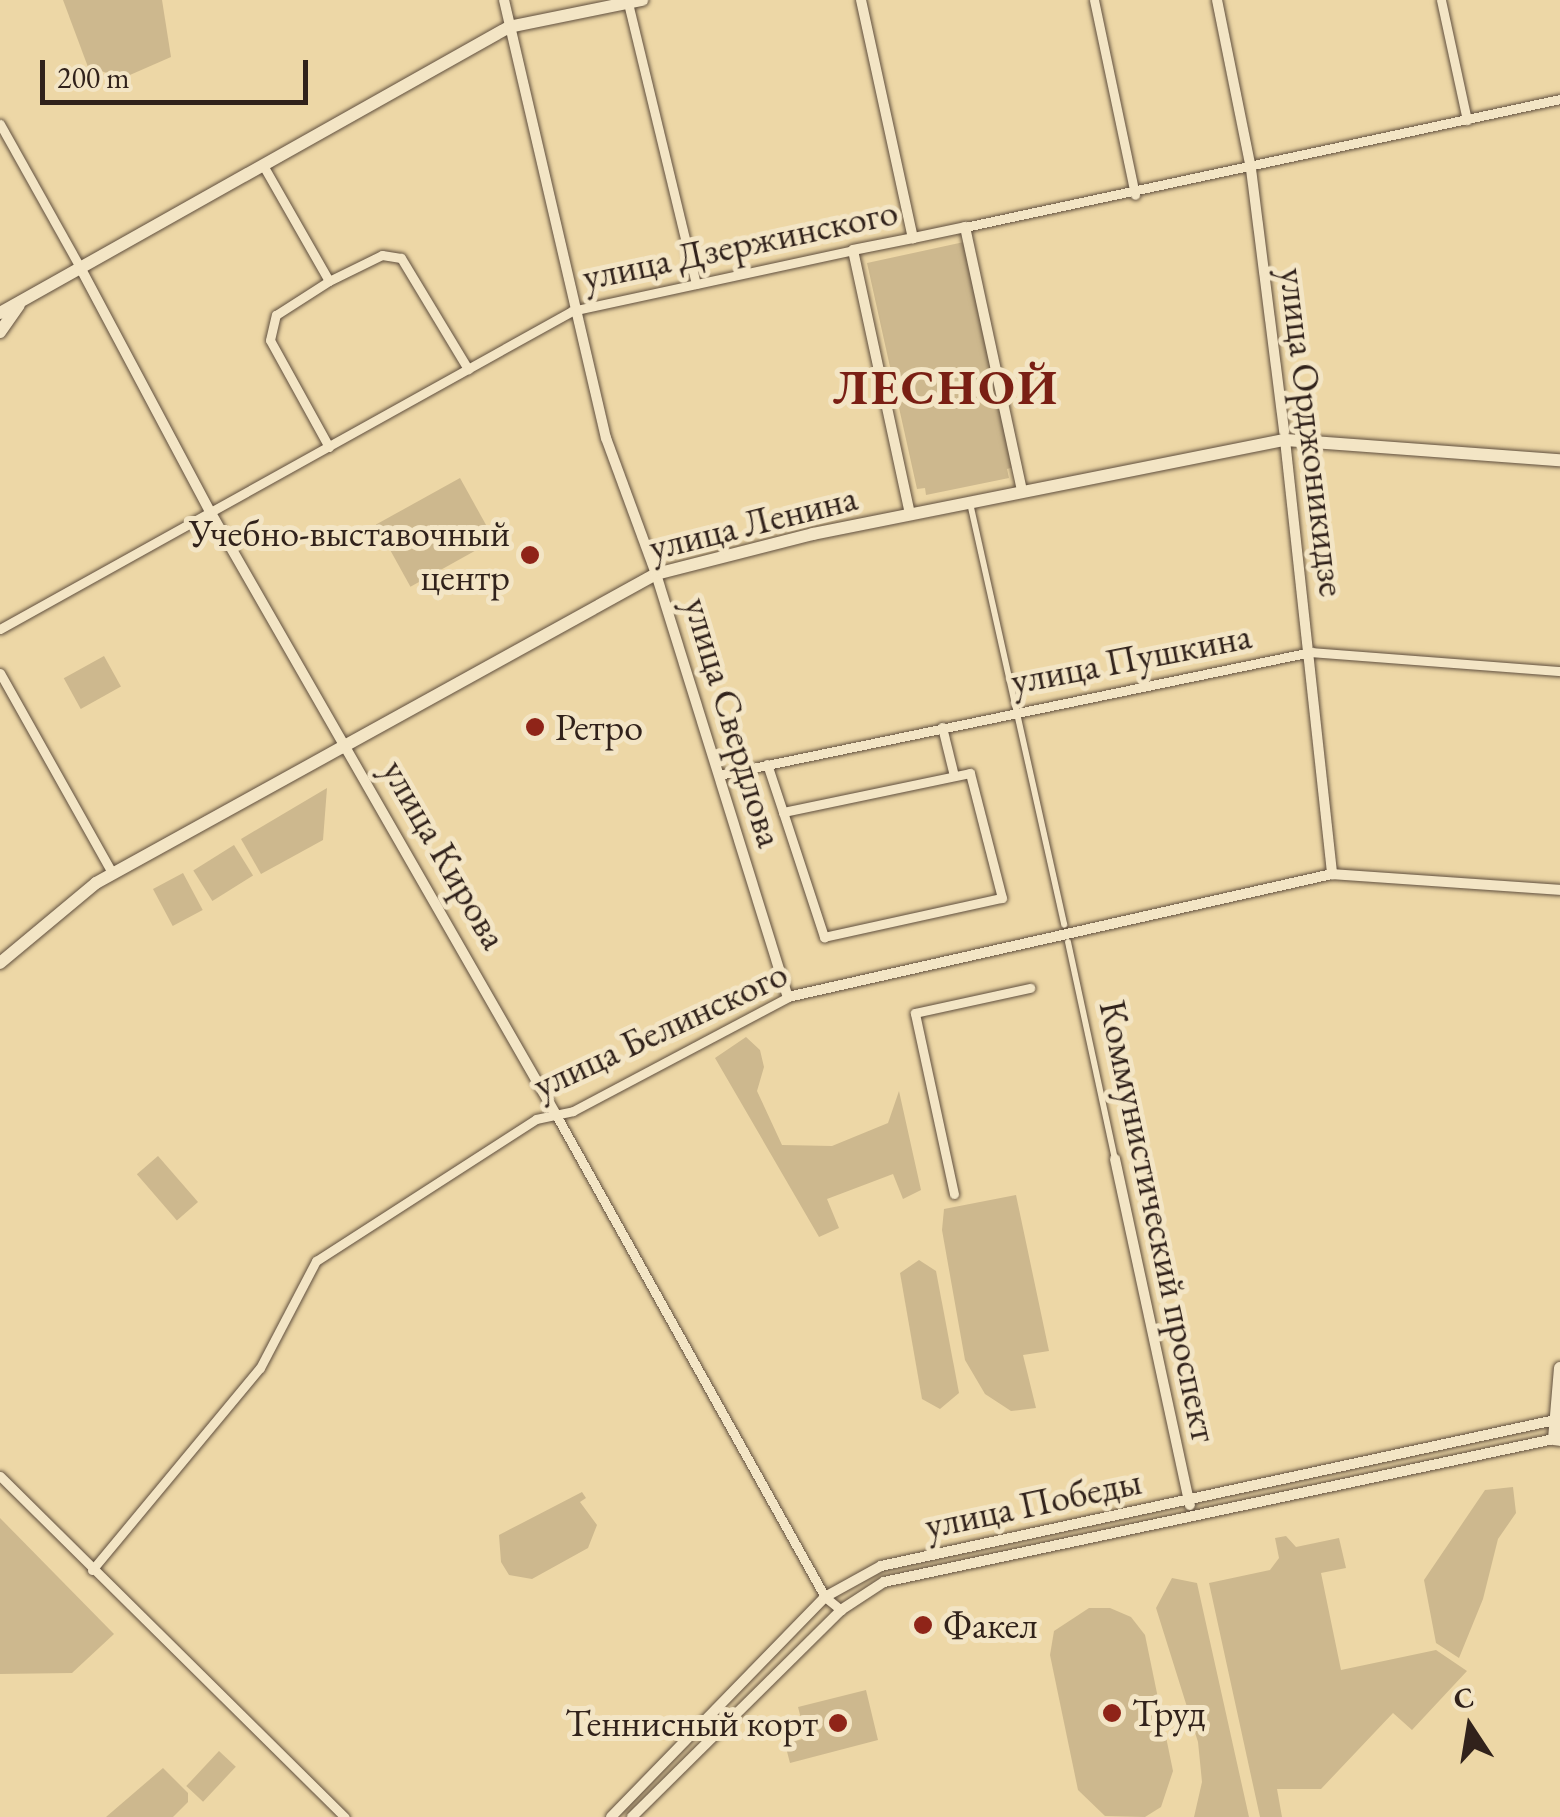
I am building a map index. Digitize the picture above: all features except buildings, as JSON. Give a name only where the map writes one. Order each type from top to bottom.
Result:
[{"type":"main road","points":[[0,313],[509,27],[635,2]]},
{"type":"main road","points":[[0,332],[24,299]]},
{"type":"main road","name":"улица Ленина","points":[[0,963],[111,872],[656,572],[812,532],[1284,436],[1560,456]]},
{"type":"main road","points":[[910,511],[1021,488]]},
{"type":"main road","points":[[0,955],[111,872]]},
{"type":"main road","points":[[1557,1440],[1560,1368]]},
{"type":"street","name":"улица Свердлова","points":[[504,0],[572,311],[606,438],[656,572],[788,997]]},
{"type":"street","points":[[861,0],[912,238]]},
{"type":"street","points":[[1094,0],[1135,195]]},
{"type":"street","name":"улица Орджоникидзе","points":[[1217,0],[1251,169],[1311,652],[1332,874]]},
{"type":"street","points":[[1441,0],[1467,120]]},
{"type":"street","points":[[635,2],[696,284]]},
{"type":"street","name":"улица Дзержинского","points":[[0,629],[572,311],[853,250],[1135,195],[1560,99]]},
{"type":"street","name":"улица Кирова","points":[[0,124],[211,513],[346,741],[825,1597],[841,1610]]},
{"type":"street","points":[[264,167],[329,281]]},
{"type":"street","points":[[965,228],[1021,488]]},
{"type":"street","points":[[853,250],[910,511]]},
{"type":"street","points":[[328,447],[270,340],[276,315],[329,281],[382,255],[402,258],[468,369]]},
{"type":"street","points":[[970,502],[1020,710],[1064,925]]},
{"type":"street","name":"улица Пушкина","points":[[719,775],[1311,652],[1560,671]]},
{"type":"street","points":[[0,673],[111,872]]},
{"type":"street","points":[[942,727],[954,776]]},
{"type":"street","points":[[767,764],[824,937],[1002,898],[970,773],[783,812]]},
{"type":"street","name":"улица Белинского","points":[[92,1570],[260,1368],[316,1261],[555,1113],[572,1111],[788,997],[1332,874],[1560,890]]},
{"type":"street","name":"Коммунистический проспект","points":[[1068,942],[1192,1513]]},
{"type":"street","points":[[954,1194],[916,1013],[1030,988]]},
{"type":"street","name":"улица Победы","points":[[611,1817],[825,1597],[880,1566],[1557,1420]]},
{"type":"street","name":"улица Победы","points":[[632,1817],[841,1610],[884,1582],[1192,1513],[1557,1440]]},
{"type":"street","points":[[0,1476],[343,1816]]},
{"type":"shaded area","points":[[63,0],[162,0],[171,57],[123,78],[88,67]]},
{"type":"shaded area","points":[[964,242],[1014,467],[1007,469],[1009,478],[926,495],[925,488],[917,489],[867,263]]},
{"type":"shaded area","points":[[460,478],[494,540],[410,587],[376,525]]},
{"type":"shaded area","points":[[104,656],[121,687],[81,709],[64,678]]},
{"type":"shaded area","points":[[327,788],[323,840],[261,874],[241,839]]},
{"type":"shaded area","points":[[234,845],[253,876],[212,901],[193,870]]},
{"type":"shaded area","points":[[183,873],[203,910],[173,926],[153,889]]},
{"type":"shaded area","points":[[746,1037],[760,1050],[764,1067],[757,1091],[782,1145],[832,1146],[888,1123],[899,1091],[921,1190],[903,1199],[893,1174],[827,1199],[839,1228],[819,1237],[715,1058]]},
{"type":"shaded area","points":[[158,1156],[198,1202],[177,1220],[137,1174]]},
{"type":"shaded area","points":[[1016,1195],[1049,1351],[1023,1355],[1036,1408],[1011,1411],[985,1394],[965,1360],[942,1230],[944,1209]]},
{"type":"shaded area","points":[[919,1260],[936,1271],[959,1393],[940,1409],[922,1399],[900,1273]]},
{"type":"shaded area","points":[[1513,1487],[1516,1513],[1498,1539],[1483,1599],[1459,1658],[1436,1643],[1424,1580],[1485,1490]]},
{"type":"shaded area","points":[[582,1492],[586,1498],[580,1502],[597,1525],[588,1548],[532,1579],[509,1575],[501,1562],[499,1535]]},
{"type":"shaded area","points":[[0,1518],[114,1634],[72,1673],[0,1674]]},
{"type":"shaded area","points":[[1286,1536],[1296,1547],[1339,1538],[1346,1568],[1321,1573],[1341,1670],[1436,1650],[1467,1671],[1412,1730],[1393,1713],[1321,1789],[1277,1789],[1282,1817],[1260,1817],[1209,1583],[1270,1570],[1279,1558],[1275,1538]]},
{"type":"shaded area","points":[[1172,1578],[1197,1583],[1249,1817],[1194,1817],[1202,1782],[1198,1742],[1156,1608]]},
{"type":"shaded area","name":"Труд","points":[[1089,1608],[1110,1608],[1131,1617],[1145,1635],[1173,1771],[1161,1807],[1145,1817],[1105,1816],[1078,1790],[1050,1655],[1054,1631]]},
{"type":"shaded area","name":"Теннисный корт","points":[[866,1690],[878,1740],[790,1763],[785,1744],[806,1738],[798,1707]]},
{"type":"shaded area","points":[[219,1751],[236,1767],[203,1802],[186,1786]]},
{"type":"shaded area","points":[[163,1768],[188,1793],[188,1802],[173,1817],[106,1817]]},
{"type":"place","name":"Учебно-выставочный центр","points":[[530,555]]},
{"type":"place","name":"Ретро","points":[[535,727]]},
{"type":"place","name":"Факел","points":[[923,1625]]},
{"type":"place","name":"Труд","points":[[1112,1713]]},
{"type":"place","name":"Теннисный корт","points":[[838,1723]]},
{"type":"district","name":"ЛЕСНОЙ","points":[[946,388]]}]
